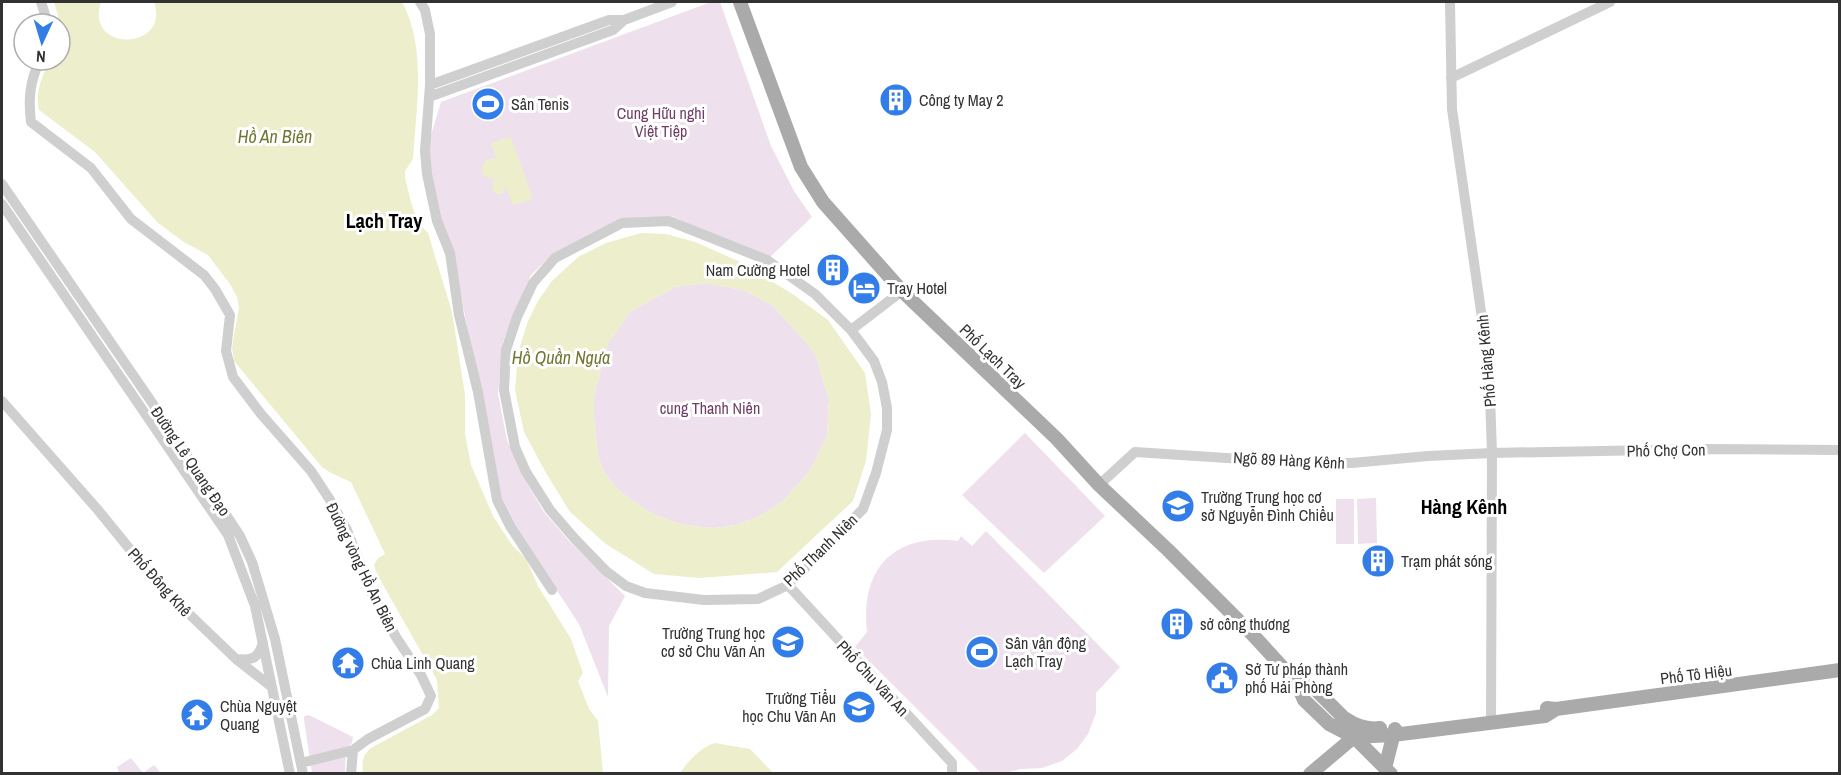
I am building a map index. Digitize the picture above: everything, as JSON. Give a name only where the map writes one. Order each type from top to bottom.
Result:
[{"type":"main road","name":"Phố Lạch Tray","points":[[740,2],[801,167],[823,202],[902,291],[1057,439],[1099,485],[1168,550],[1298,683],[1304,700],[1329,724],[1354,737]]},
{"type":"main road","name":"Phố Tô Hiệu","points":[[1354,737],[1492,718],[1544,707],[1556,709],[1839,670]]},
{"type":"main road","name":"Phố Lạch Tray","points":[[1298,683],[1314,688],[1343,717],[1354,737]]},
{"type":"main road","name":"Phố Tô Hiệu","points":[[1343,717],[1357,726],[1395,731]]},
{"type":"main road","points":[[1388,771],[1395,731]]},
{"type":"main road","points":[[1310,774],[1354,737],[1388,771]]},
{"type":"street","points":[[420,2],[425,10],[430,34],[430,85],[425,151],[429,190],[437,221],[450,253],[459,315],[478,392],[497,500],[510,526],[552,590]]},
{"type":"street","points":[[430,85],[511,61],[554,46],[609,20],[624,20],[672,2]]},
{"type":"street","name":"Phố Hàng Kênh","points":[[1450,2],[1452,109],[1489,367],[1492,453],[1492,718]]},
{"type":"street","points":[[1451,78],[1610,2]]},
{"type":"street","points":[[429,97],[511,61]]},
{"type":"street","name":"Đường vòng Hồ An Biên","points":[[35,72],[30,84],[28,103],[31,122],[91,168],[131,219],[204,275],[215,289],[230,315],[226,351],[233,377],[261,414],[311,471],[332,503],[347,530],[371,592],[396,637],[421,675],[431,696],[425,709],[368,739],[353,750],[302,768]]},
{"type":"street","name":"Đường Lê Quang Đạo","points":[[2,184],[178,441],[240,536],[252,562],[265,603],[286,685],[302,768]]},
{"type":"street","name":"Đường Lê Quang Đạo","points":[[2,204],[228,535],[255,606],[272,687]]},
{"type":"street","name":"Phố Thanh Niên","points":[[669,221],[767,260],[815,294],[850,330],[874,361],[882,382],[887,408],[887,430],[876,473],[862,509],[788,585],[758,599],[704,600],[645,593],[626,586],[606,572],[550,510],[526,472],[514,447],[504,390],[506,350],[517,317],[533,283],[555,258],[622,223],[669,221]]},
{"type":"street","points":[[850,330],[902,291]]},
{"type":"street","name":"Phố Đông Khê","points":[[2,400],[98,510],[159,585],[236,659],[272,687]]},
{"type":"street","name":"Phố Chợ Con","points":[[1492,453],[1704,449],[1839,450]]},
{"type":"street","name":"Ngõ 89 Hàng Kênh","points":[[1099,485],[1134,452],[1301,463],[1352,464],[1428,456],[1492,453]]},
{"type":"street","name":"Phố Chu Văn An","points":[[788,585],[952,763],[952,774]]},
{"type":"street","points":[[236,659],[248,661],[254,659],[259,655],[263,643]]},
{"type":"street","points":[[286,685],[272,687],[290,774]]},
{"type":"street","points":[[351,774],[353,750]]},
{"type":"green space","name":"Cung Hữu nghị Việt Tiệp","points":[[711,2],[720,2],[771,146],[794,191],[812,217],[767,260],[672,216],[622,222],[553,254],[531,275],[503,342],[498,394],[507,440],[522,475],[544,512],[569,541],[625,596],[609,626],[608,697],[579,624],[497,500],[480,390],[452,252],[439,221],[428,170],[429,142],[441,102]]},
{"type":"green space","name":"cung Thanh Niên","points":[[706,283],[743,290],[772,305],[816,356],[829,400],[827,436],[810,471],[782,502],[758,517],[736,525],[714,528],[683,525],[655,515],[616,488],[604,472],[598,457],[594,419],[594,396],[608,343],[631,311],[675,287]]},
{"type":"green space","points":[[1025,433],[1105,516],[1044,573],[962,495]]},
{"type":"green space","points":[[1376,498],[1377,543],[1358,544],[1357,499]]},
{"type":"green space","points":[[1336,499],[1354,499],[1354,544],[1336,544]]},
{"type":"green space","name":"Sân vận động Lạch Tray","points":[[986,531],[1120,667],[1096,693],[1096,713],[1088,734],[1077,749],[1062,761],[1042,768],[1021,769],[1005,773],[981,773],[855,647],[867,632],[866,609],[869,590],[876,573],[886,559],[899,549],[916,543],[935,540],[958,541],[961,536],[972,546]]},
{"type":"green space","points":[[309,715],[353,737],[352,743],[346,749],[345,773],[312,773],[304,720],[304,716]]},
{"type":"green space","points":[[131,758],[143,773],[119,773],[117,767]]},
{"type":"green space","points":[[154,765],[161,773],[143,773]]},
{"type":"water","name":"Hồ An Biên","points":[[54,2],[101,2],[99,19],[104,30],[115,37],[127,40],[140,37],[150,30],[156,18],[154,2],[402,2],[415,38],[418,79],[413,159],[405,171],[405,177],[415,214],[428,233],[452,312],[465,395],[465,434],[471,465],[493,516],[512,545],[526,559],[538,586],[571,639],[583,673],[578,681],[589,709],[598,721],[603,773],[363,773],[363,759],[371,748],[432,715],[439,708],[437,680],[377,574],[374,565],[378,558],[385,554],[351,482],[322,467],[234,361],[232,347],[239,308],[237,297],[230,284],[208,255],[184,242],[158,223],[95,152],[39,110],[39,90],[44,72],[72,72],[72,12],[57,12]]},
{"type":"water","points":[[511,137],[533,199],[513,205],[506,187],[502,194],[496,194],[492,189],[494,178],[488,178],[481,173],[485,160],[496,158],[491,143]]},
{"type":"water","name":"Hồ Quần Ngựa","points":[[641,233],[666,234],[695,242],[738,261],[791,293],[828,320],[865,373],[871,414],[866,461],[853,501],[777,572],[700,578],[654,574],[606,544],[570,512],[524,432],[515,390],[518,353],[528,321],[552,281],[578,257],[606,243]],"holes":[[[706,283],[743,290],[772,305],[816,356],[829,400],[827,436],[810,471],[782,502],[758,517],[736,525],[714,528],[683,525],[655,515],[634,502],[616,488],[604,472],[598,457],[594,396],[608,343],[631,311],[675,287]]]},
{"type":"water","points":[[715,743],[750,749],[773,773],[680,773],[695,755]]},
{"type":"place","name":"Công ty May 2","points":[[896,100]]},
{"type":"place","name":"Sân Tenis","points":[[488,104]]},
{"type":"place","name":"Nam Cường Hotel","points":[[833,270]]},
{"type":"place","name":"Tray Hotel","points":[[864,288]]},
{"type":"place","name":"Trường Trung học cơ sở Nguyễn Đình Chiểu","points":[[1178,506]]},
{"type":"place","name":"Trạm phát sóng","points":[[1378,561]]},
{"type":"place","name":"sở công thương","points":[[1177,624]]},
{"type":"place","name":"Trường Trung học cơ sở Chu Văn An","points":[[788,642]]},
{"type":"place","name":"Sân vận động Lạch Tray","points":[[982,652]]},
{"type":"place","name":"Chùa Linh Quang","points":[[348,663]]},
{"type":"place","name":"Sở Tư pháp thành phố Hải Phòng","points":[[1222,678]]},
{"type":"place","name":"Trường Tiểu học Chu Văn An","points":[[859,707]]},
{"type":"place","name":"Chùa Nguyệt Quang","points":[[197,715]]},
{"type":"district","name":"Lạch Tray","points":[[384,221]]},
{"type":"district","name":"Hàng Kênh","points":[[1464,507]]}]
